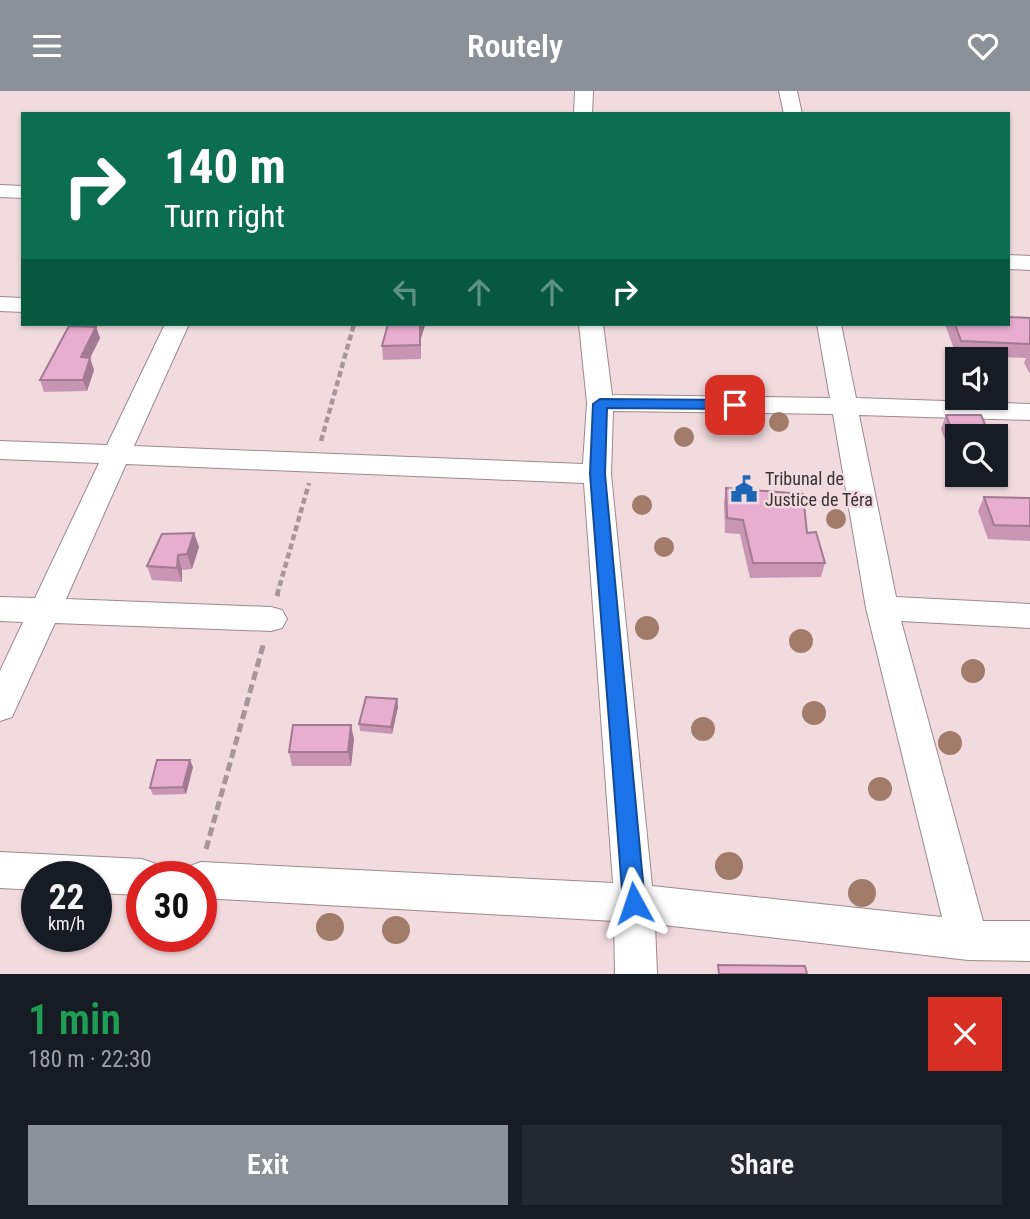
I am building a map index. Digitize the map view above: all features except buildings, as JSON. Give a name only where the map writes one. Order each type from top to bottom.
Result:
[{"type":"street","points":[[583,91],[583,112]]},
{"type":"street","points":[[788,91],[793,112]]},
{"type":"street","points":[[0,191],[21,192]]},
{"type":"street","points":[[1010,263],[1030,263]]},
{"type":"street","points":[[0,304],[21,305]]},
{"type":"street","points":[[0,707],[176,326]]},
{"type":"street","points":[[591,326],[600,404],[597,474],[634,903],[636,974]]},
{"type":"street","points":[[828,326],[882,608],[968,940]]},
{"type":"street","points":[[600,404],[844,406],[1030,412]]},
{"type":"street","points":[[0,450],[597,474]]},
{"type":"street","points":[[882,608],[1030,616]]},
{"type":"street","points":[[0,609],[271,619]]},
{"type":"street","points":[[217,867],[634,903],[968,940],[1030,941]]},
{"type":"street","points":[[0,870],[126,876]]},
{"type":"path","points":[[204,861],[353,326]]},
{"type":"place","name":"Tribunal de Justice de Téra","points":[[744,489]]},
{"type":"route","points":[[634,903],[597,474],[600,404],[735,405]]}]
